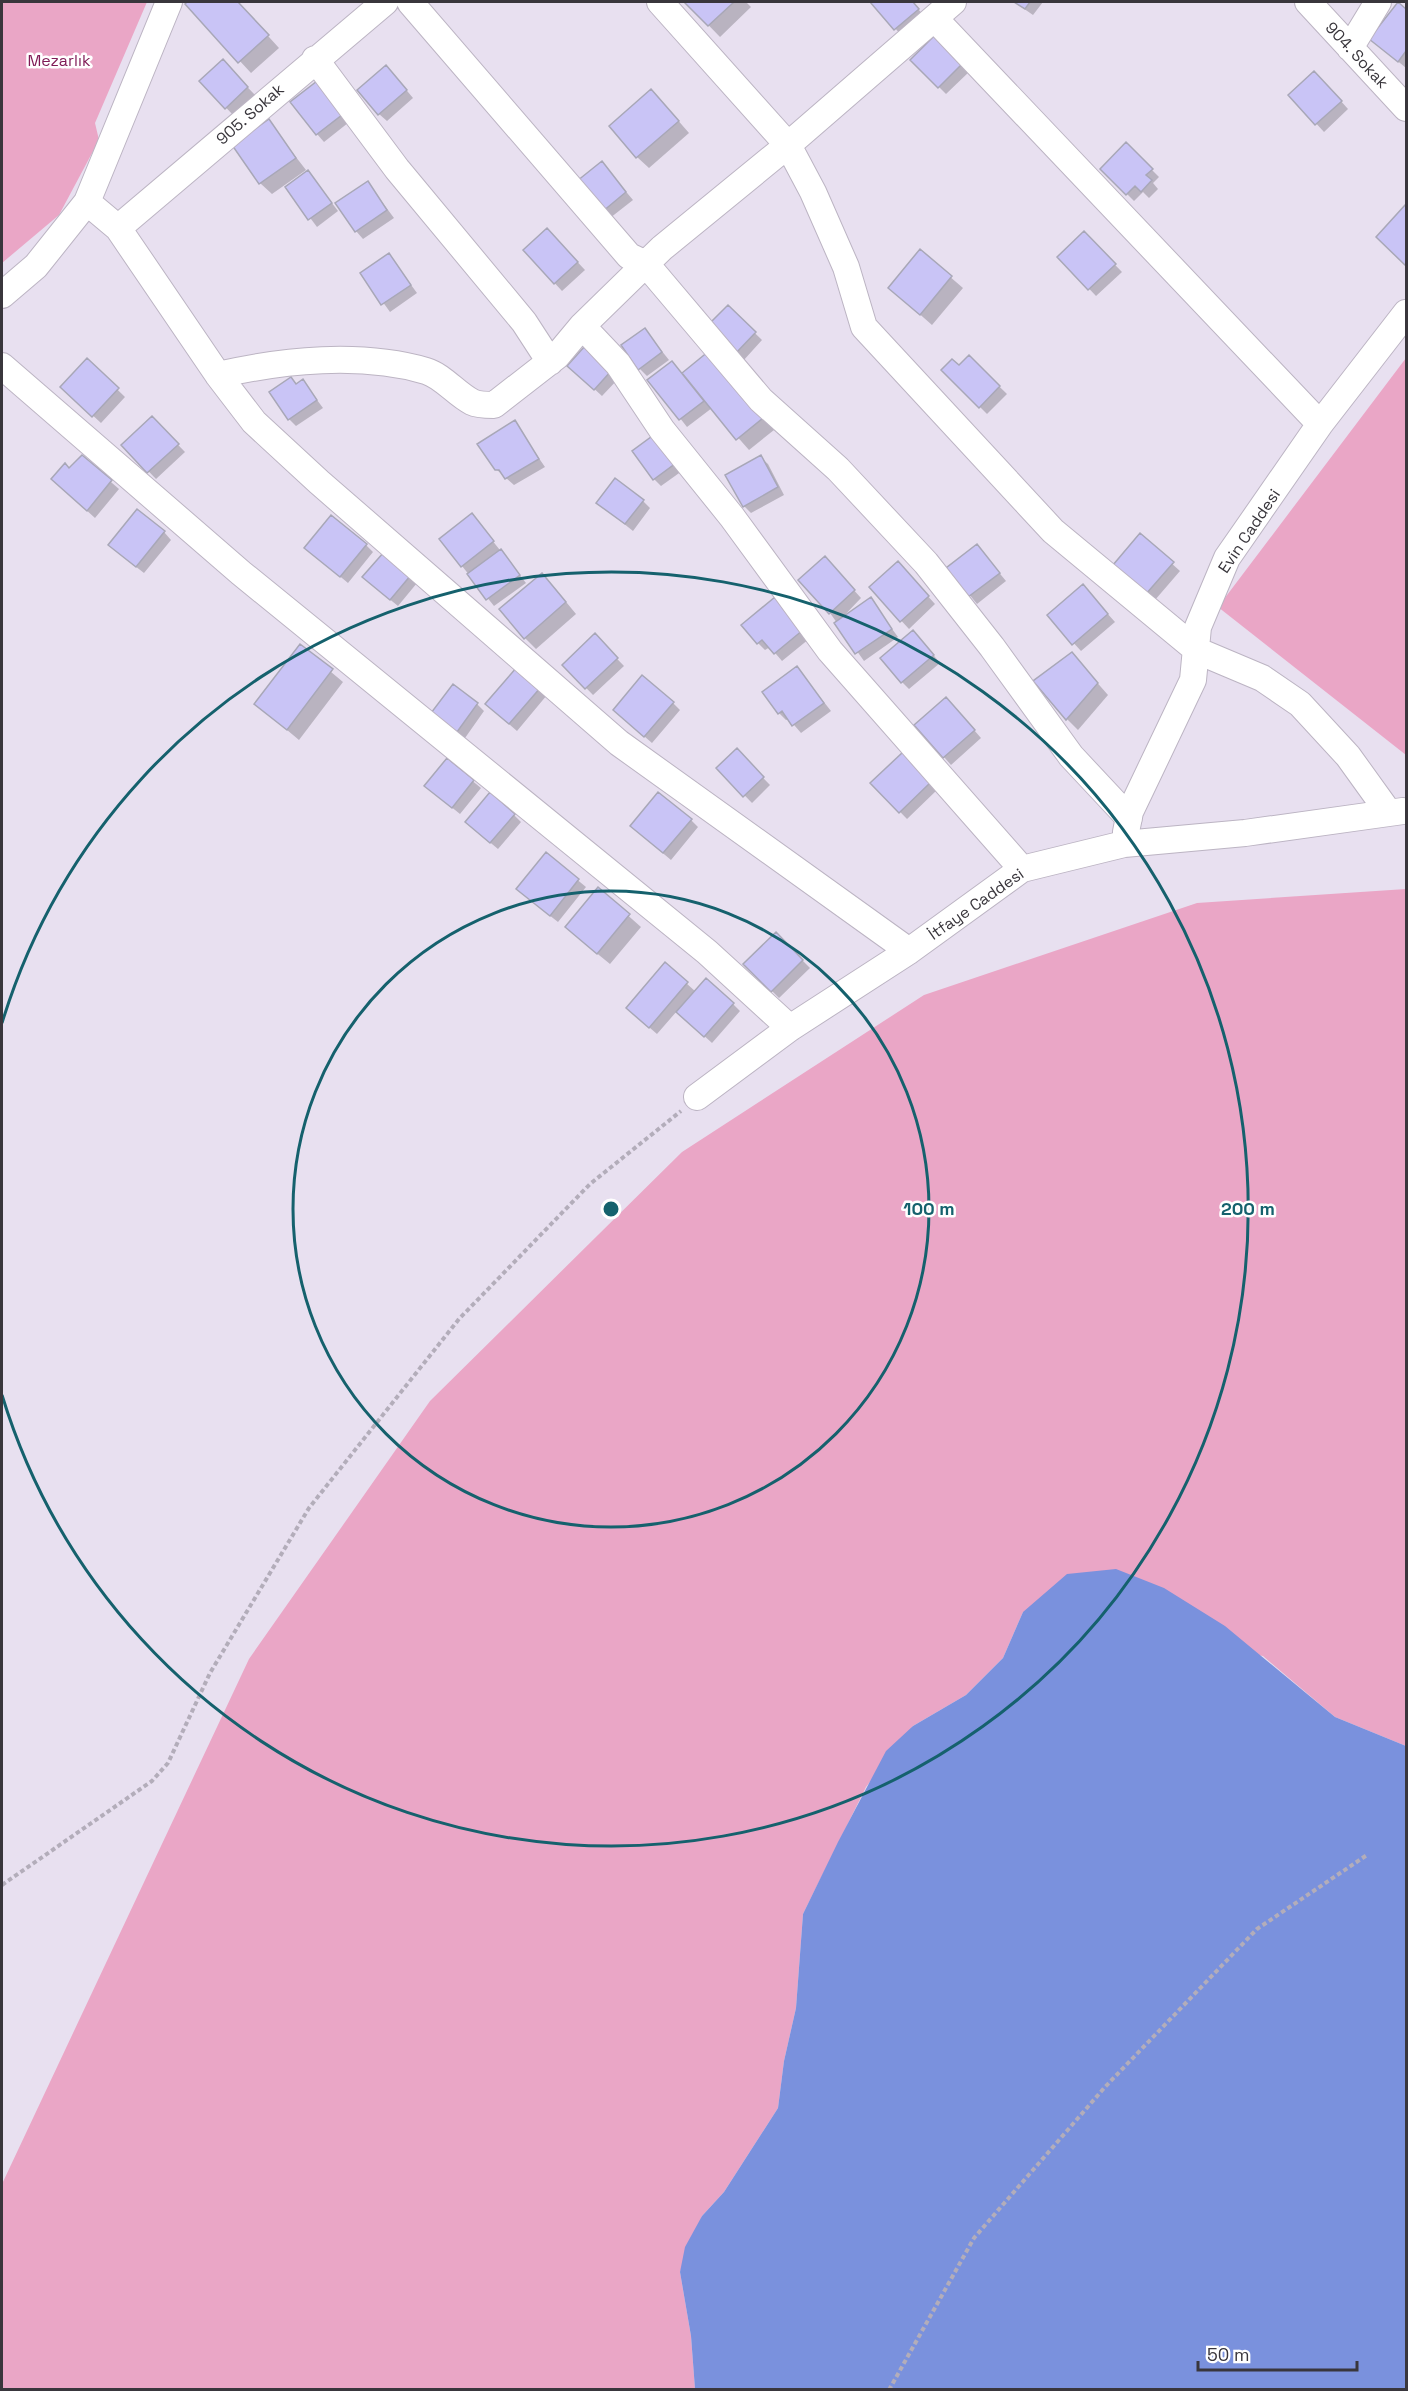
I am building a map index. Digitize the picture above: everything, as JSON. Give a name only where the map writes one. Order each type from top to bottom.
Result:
[{"type":"street","points":[[2,295],[36,266],[87,202],[169,2]]},
{"type":"street","name":"905. Sokak","points":[[117,228],[385,2]]},
{"type":"street","points":[[410,2],[629,256],[646,264],[761,400],[838,469],[926,563],[992,647],[1071,756],[1129,818]]},
{"type":"street","points":[[660,2],[788,145],[813,192],[846,267],[864,327],[1053,531],[1198,651],[1262,678],[1299,704],[1398,811]]},
{"type":"street","name":"904. Sokak","points":[[1308,2],[1407,108]]},
{"type":"street","points":[[1350,48],[1378,2]]},
{"type":"street","points":[[218,375],[263,365],[337,361],[397,364],[429,372],[473,403],[494,405],[550,362],[582,326],[662,248],[788,145],[944,10],[1320,424]]},
{"type":"street","points":[[315,59],[397,169],[524,322],[550,362]]},
{"type":"street","points":[[87,202],[117,228],[218,375],[254,422],[405,558],[620,743],[909,951]]},
{"type":"street","name":"Evin Caddesi","points":[[1124,844],[1129,818],[1193,681],[1198,651],[1198,627],[1227,558],[1320,424],[1407,313]]},
{"type":"street","points":[[582,326],[618,364],[662,430],[732,517],[830,651],[1022,869]]},
{"type":"street","points":[[2,366],[241,573],[707,952],[790,1028]]},
{"type":"street","name":"İtfaye Caddesi","points":[[697,1097],[790,1028],[909,951],[1022,869],[1124,844],[1245,833],[1398,811]]},
{"type":"path","points":[[2,1885],[152,1781],[168,1763],[210,1673],[309,1508],[459,1319],[590,1184],[697,1097]]},
{"type":"path","points":[[889,2390],[974,2238],[1105,2087],[1257,1929],[1367,1855]]},
{"type":"green space","name":"Mezarlık","points":[[2,2],[147,2],[95,123],[99,140],[59,215],[2,263]]},
{"type":"green space","points":[[1406,358],[1406,755],[1218,607]]},
{"type":"green space","points":[[1406,889],[1406,1746],[1335,1717],[1263,1656],[1023,1612],[1003,1658],[966,1695],[913,1726],[866,1787],[803,1914],[796,2008],[784,2061],[778,2108],[724,2192],[702,2216],[680,2272],[691,2336],[695,2389],[2,2390],[2,2184],[249,1659],[430,1401],[682,1152],[924,995],[1197,903]]},
{"type":"water","points":[[1116,1569],[1164,1588],[1225,1626],[1335,1717],[1406,1746],[1406,2389],[695,2389],[691,2336],[680,2272],[685,2247],[702,2216],[724,2192],[778,2108],[784,2061],[796,2008],[803,1914],[838,1842],[886,1751],[913,1726],[966,1695],[1003,1658],[1023,1612],[1067,1574]]},
{"type":"building","points":[[187,2],[238,2],[269,35],[238,63],[185,4]]},
{"type":"building","points":[[684,2],[734,2],[708,26]]},
{"type":"building","points":[[870,2],[913,2],[919,9],[894,30]]},
{"type":"building","points":[[1014,2],[1030,2],[1025,9]]},
{"type":"building","points":[[1398,2],[1406,9],[1406,51],[1398,62],[1369,39]]},
{"type":"building","points":[[936,34],[964,62],[938,88],[910,60]]},
{"type":"building","points":[[223,59],[248,87],[225,109],[199,81]]},
{"type":"building","points":[[386,65],[407,90],[378,115],[357,90]]},
{"type":"building","points":[[1314,71],[1342,101],[1315,125],[1288,95]]},
{"type":"building","points":[[321,78],[347,111],[316,135],[290,102]]},
{"type":"building","points":[[651,89],[679,121],[636,158],[609,126]]},
{"type":"building","points":[[269,119],[296,158],[259,184],[232,145]]},
{"type":"building","points":[[1126,142],[1153,169],[1146,175],[1152,180],[1141,192],[1135,186],[1126,195],[1100,169]]},
{"type":"building","points":[[602,161],[626,192],[602,212],[577,181]]},
{"type":"building","points":[[308,170],[332,203],[308,220],[285,187]]},
{"type":"building","points":[[368,181],[387,210],[355,232],[335,203]]},
{"type":"building","points":[[1406,204],[1406,266],[1376,237]]},
{"type":"building","points":[[547,228],[578,262],[554,284],[523,250]]},
{"type":"building","points":[[1084,231],[1116,264],[1088,290],[1057,257]]},
{"type":"building","points":[[920,249],[952,276],[920,315],[888,288]]},
{"type":"building","points":[[389,253],[411,285],[381,305],[360,273]]},
{"type":"building","points":[[728,305],[756,332],[735,354],[706,327]]},
{"type":"building","points":[[645,328],[662,352],[638,370],[621,345]]},
{"type":"building","points":[[585,346],[612,370],[594,390],[567,366]]},
{"type":"building","points":[[709,351],[763,418],[736,440],[682,373]]},
{"type":"building","points":[[969,355],[1000,386],[979,408],[941,370],[952,359],[959,365]]},
{"type":"building","points":[[87,358],[119,388],[92,417],[60,387]]},
{"type":"building","points":[[672,361],[704,401],[679,420],[647,380]]},
{"type":"building","points":[[291,377],[296,384],[303,379],[317,400],[288,420],[269,392]]},
{"type":"building","points":[[152,416],[179,444],[147,473],[121,445]]},
{"type":"building","points":[[515,420],[539,459],[505,479],[499,470],[495,470],[477,444]]},
{"type":"building","points":[[655,434],[676,463],[653,480],[632,451]]},
{"type":"building","points":[[82,455],[112,480],[87,511],[51,479],[65,463],[69,468]]},
{"type":"building","points":[[761,455],[778,487],[743,507],[725,475]]},
{"type":"building","points":[[615,478],[644,500],[625,524],[596,503]]},
{"type":"building","points":[[137,509],[165,531],[136,567],[108,545]]},
{"type":"building","points":[[472,513],[494,541],[461,567],[439,539]]},
{"type":"building","points":[[331,515],[367,544],[340,577],[304,548]]},
{"type":"building","points":[[1140,533],[1174,562],[1146,594],[1113,565]]},
{"type":"building","points":[[977,544],[1000,573],[968,597],[946,568]]},
{"type":"building","points":[[501,549],[520,575],[486,600],[467,574]]},
{"type":"building","points":[[384,552],[411,575],[390,600],[362,577]]},
{"type":"building","points":[[825,556],[855,590],[829,614],[798,580]]},
{"type":"building","points":[[898,561],[929,596],[900,622],[869,587]]},
{"type":"building","points":[[542,573],[566,602],[524,639],[499,609]]},
{"type":"building","points":[[1083,584],[1108,614],[1072,645],[1047,615]]},
{"type":"building","points":[[775,597],[803,630],[774,654],[762,640],[757,644],[741,625]]},
{"type":"building","points":[[871,597],[892,629],[855,654],[834,623]]},
{"type":"building","points":[[913,630],[934,655],[901,683],[880,658]]},
{"type":"building","points":[[595,633],[618,658],[585,689],[562,665]]},
{"type":"building","points":[[300,644],[333,669],[287,730],[254,704]]},
{"type":"building","points":[[1072,652],[1098,683],[1066,720],[1033,681]]},
{"type":"building","points":[[797,666],[824,703],[792,726],[782,711],[778,714],[762,692]]},
{"type":"building","points":[[517,667],[541,687],[509,724],[485,704]]},
{"type":"building","points":[[642,675],[674,702],[644,737],[613,710]]},
{"type":"building","points":[[453,684],[478,703],[457,732],[431,713]]},
{"type":"building","points":[[946,697],[975,730],[943,758],[914,725]]},
{"type":"building","points":[[737,748],[764,777],[743,797],[716,768]]},
{"type":"building","points":[[903,752],[931,782],[899,813],[870,783]]},
{"type":"building","points":[[447,758],[474,780],[452,808],[424,786]]},
{"type":"building","points":[[490,792],[515,814],[490,843],[465,822]]},
{"type":"building","points":[[658,792],[692,819],[663,853],[630,826]]},
{"type":"building","points":[[546,852],[579,879],[550,916],[516,889]]},
{"type":"building","points":[[598,887],[630,914],[597,954],[565,927]]},
{"type":"building","points":[[776,932],[803,960],[771,992],[743,964]]},
{"type":"building","points":[[665,962],[688,982],[649,1028],[626,1008]]},
{"type":"building","points":[[706,978],[734,1003],[704,1037],[676,1012]]}]
